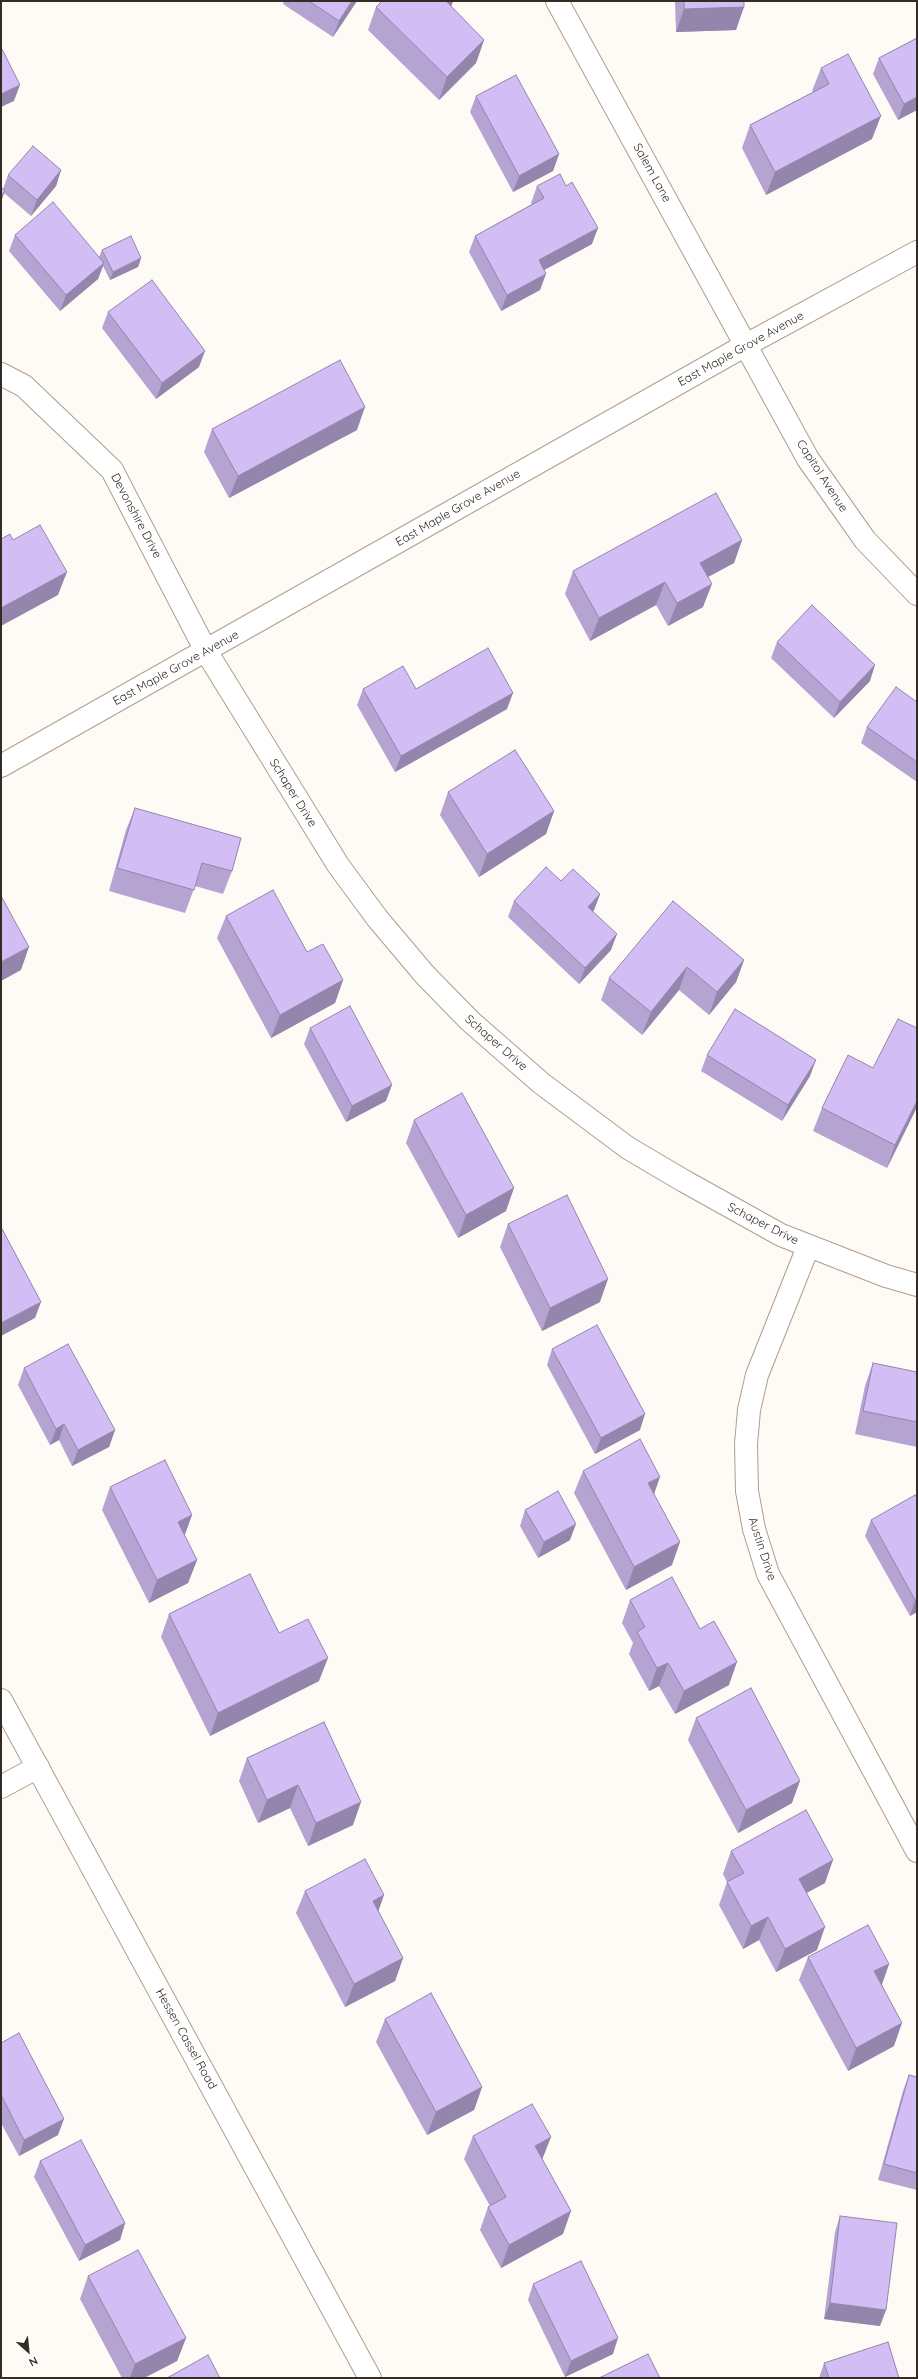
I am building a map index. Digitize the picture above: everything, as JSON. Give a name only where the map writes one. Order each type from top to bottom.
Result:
[{"type":"street","name":"Salem Lane","points":[[557,1],[746,345]]},
{"type":"street","name":"East Maple Grove Avenue","points":[[1,766],[746,345],[917,252]]},
{"type":"street","name":"Capitol Avenue","points":[[746,345],[808,459],[865,540],[917,594]]},
{"type":"street","name":"Devonshire Drive","points":[[1,374],[24,386],[112,470],[206,651]]},
{"type":"street","name":"Schaper Drive","points":[[206,651],[338,865],[377,918],[425,976],[470,1021],[541,1083],[628,1148],[749,1218],[808,1247],[917,1286]]},
{"type":"street","name":"Austin Drive","points":[[808,1247],[757,1375],[749,1410],[746,1444],[747,1491],[754,1528],[768,1574],[917,1851]]},
{"type":"street","name":"Hessen Cassel Road","points":[[1,1700],[370,2378]]},
{"type":"street","points":[[1,1787],[38,1767]]},
{"type":"building","points":[[309,1],[352,1],[339,21]]},
{"type":"building","points":[[382,1],[448,1],[447,2],[484,40],[447,77],[376,7]]},
{"type":"building","points":[[684,1],[744,1],[744,7],[684,9]]},
{"type":"building","points":[[917,38],[917,97],[904,104],[879,58]]},
{"type":"building","points":[[1,49],[20,85],[1,94]]},
{"type":"building","points":[[848,54],[881,116],[775,172],[750,125],[829,84],[821,68]]},
{"type":"building","points":[[516,75],[559,154],[519,176],[476,96]]},
{"type":"building","points":[[33,146],[61,170],[37,200],[8,175]]},
{"type":"building","points":[[560,174],[566,186],[572,182],[598,228],[539,260],[546,274],[507,295],[475,236],[544,198],[537,186]]},
{"type":"building","points":[[1,187],[5,191],[1,196]]},
{"type":"building","points":[[53,202],[104,263],[66,295],[15,235]]},
{"type":"building","points":[[131,236],[141,258],[113,272],[102,250]]},
{"type":"building","points":[[152,280],[205,351],[162,383],[108,312]]},
{"type":"building","points":[[340,360],[365,407],[238,476],[212,429]]},
{"type":"building","points":[[716,493],[742,540],[700,563],[712,584],[677,603],[665,582],[599,618],[573,571]]},
{"type":"building","points":[[40,525],[67,572],[1,608],[1,539],[10,534],[13,540]]},
{"type":"building","points":[[812,605],[875,665],[840,702],[777,642]]},
{"type":"building","points":[[488,648],[513,693],[401,756],[363,689],[403,666],[416,689]]},
{"type":"building","points":[[896,687],[917,702],[917,762],[867,727]]},
{"type":"building","points":[[515,750],[554,811],[487,854],[448,792]]},
{"type":"building","points":[[135,808],[241,838],[232,871],[202,863],[194,890],[117,868]]},
{"type":"building","points":[[546,867],[561,881],[573,869],[600,894],[588,907],[617,934],[585,968],[514,901]]},
{"type":"building","points":[[273,890],[307,952],[323,944],[343,980],[280,1015],[226,916]]},
{"type":"building","points":[[1,896],[29,947],[1,962]]},
{"type":"building","points":[[673,901],[744,960],[717,992],[687,967],[651,1012],[609,978]]},
{"type":"building","points":[[350,1006],[392,1085],[352,1106],[310,1028]]},
{"type":"building","points":[[735,1009],[816,1060],[788,1105],[707,1055]]},
{"type":"building","points":[[898,1019],[917,1028],[917,1101],[895,1145],[822,1108],[848,1055],[873,1068]]},
{"type":"building","points":[[462,1093],[514,1188],[466,1215],[414,1120]]},
{"type":"building","points":[[567,1195],[608,1279],[550,1308],[508,1224]]},
{"type":"building","points":[[1,1227],[41,1302],[1,1323]]},
{"type":"building","points":[[597,1325],[645,1414],[601,1438],[552,1349]]},
{"type":"building","points":[[68,1344],[115,1430],[78,1450],[64,1424],[56,1429],[24,1368]]},
{"type":"building","points":[[873,1363],[917,1372],[917,1422],[863,1411]]},
{"type":"building","points":[[640,1439],[660,1477],[648,1483],[680,1542],[634,1567],[583,1471]]},
{"type":"building","points":[[165,1460],[192,1515],[178,1522],[197,1560],[157,1580],[110,1487]]},
{"type":"building","points":[[558,1491],[576,1524],[544,1542],[525,1510]]},
{"type":"building","points":[[915,1495],[917,1498],[917,1600],[915,1600],[871,1520]]},
{"type":"building","points":[[250,1574],[279,1633],[308,1619],[328,1658],[218,1713],[169,1614]]},
{"type":"building","points":[[672,1577],[700,1629],[714,1621],[737,1662],[684,1691],[668,1663],[657,1668],[637,1632],[645,1627],[630,1600]]},
{"type":"building","points":[[751,1688],[800,1781],[746,1810],[696,1718]]},
{"type":"building","points":[[324,1722],[361,1802],[316,1823],[298,1785],[267,1800],[247,1758]]},
{"type":"building","points":[[806,1810],[833,1860],[799,1879],[825,1927],[785,1949],[768,1917],[751,1926],[727,1882],[744,1873],[731,1851]]},
{"type":"building","points":[[365,1859],[384,1895],[373,1901],[403,1958],[354,1984],[305,1891]]},
{"type":"building","points":[[868,1925],[889,1964],[874,1971],[902,2023],[856,2048],[808,1957]]},
{"type":"building","points":[[431,1993],[482,2087],[436,2112],[385,2019]]},
{"type":"building","points":[[19,2033],[64,2119],[24,2140],[1,2095],[1,2043]]},
{"type":"building","points":[[909,2075],[917,2077],[917,2173],[884,2164]]},
{"type":"building","points":[[532,2104],[551,2137],[535,2146],[571,2211],[509,2245],[488,2207],[506,2197],[473,2136]]},
{"type":"building","points":[[81,2140],[125,2223],[85,2245],[40,2161]]},
{"type":"building","points":[[840,2216],[897,2223],[886,2310],[830,2303]]},
{"type":"building","points":[[138,2250],[186,2338],[135,2364],[88,2276]]},
{"type":"building","points":[[581,2261],[618,2338],[571,2361],[533,2284]]},
{"type":"building","points":[[888,2342],[899,2378],[829,2378],[824,2363]]},
{"type":"building","points":[[648,2354],[660,2378],[599,2378]]},
{"type":"building","points":[[208,2355],[220,2378],[167,2378]]}]
